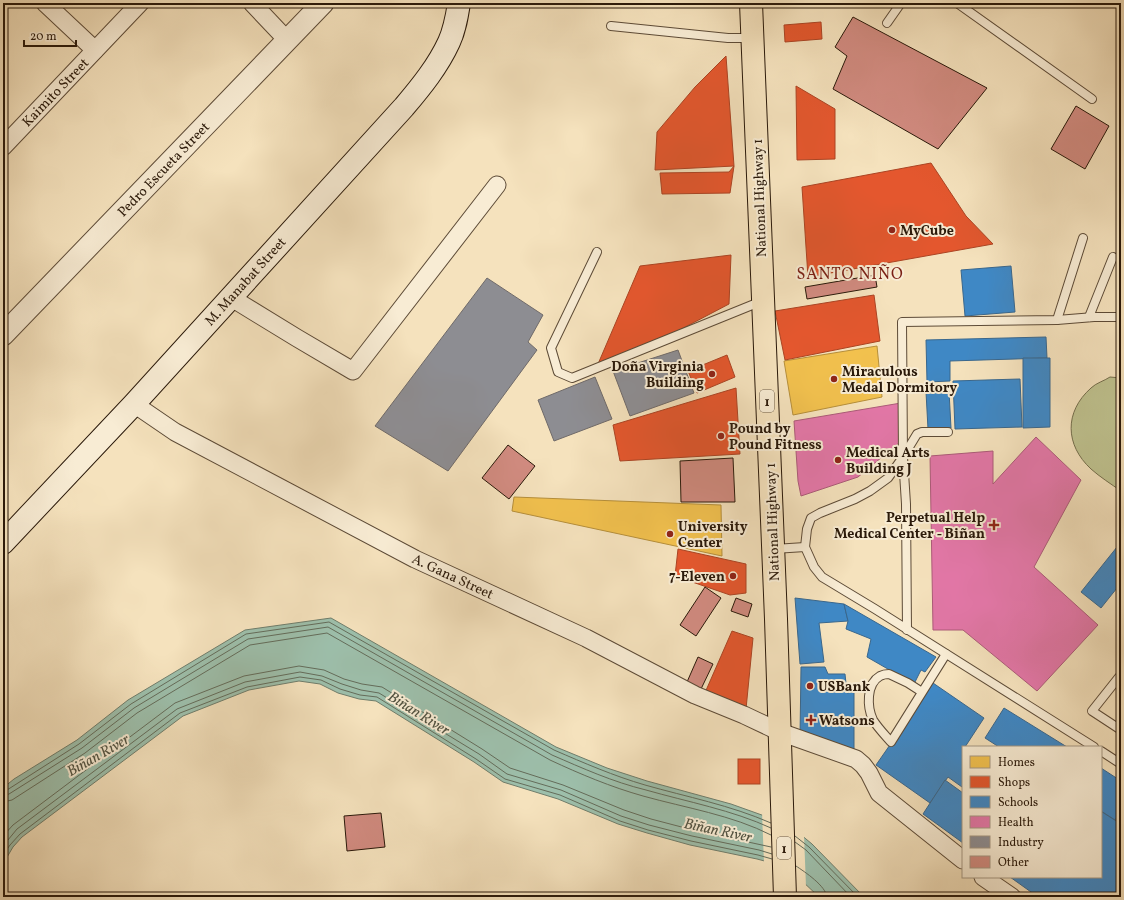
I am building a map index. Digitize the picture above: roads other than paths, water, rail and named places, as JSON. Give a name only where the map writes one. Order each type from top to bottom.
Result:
[{"type":"highway","name":"National Highway 1","points":[[751,3],[780,732],[785,897]]},
{"type":"main road","name":"M. Manabat Street","points":[[3,543],[134,404],[404,107],[429,77],[449,42],[455,26],[459,3]]},
{"type":"street","points":[[45,3],[95,50]]},
{"type":"street","name":"Kaimito Street","points":[[3,147],[140,3]]},
{"type":"street","points":[[252,3],[287,40]]},
{"type":"street","name":"Pedro Escueta Street","points":[[3,336],[323,3]]},
{"type":"street","points":[[230,297],[353,371],[497,185]]},
{"type":"street","name":"A. Gana Street","points":[[134,404],[175,432],[415,559],[586,638],[696,695],[780,732],[856,759],[869,773],[880,792],[962,859]]},
{"type":"street","points":[[984,878],[1012,897]]},
{"type":"lane","points":[[888,23],[901,3]]},
{"type":"lane","points":[[957,3],[1092,99]]},
{"type":"lane","points":[[611,26],[728,38],[752,38]]},
{"type":"lane","points":[[1057,320],[1083,238]]},
{"type":"lane","points":[[597,252],[551,348],[558,372],[572,378],[762,300]]},
{"type":"lane","points":[[1089,317],[1113,257]]},
{"type":"lane","points":[[907,630],[902,322],[1057,320],[1089,317],[1121,317]]},
{"type":"lane","points":[[948,432],[922,432],[917,434],[888,478],[870,491],[855,499],[811,518],[807,529],[805,547],[814,567],[822,577],[1092,746]]},
{"type":"lane","points":[[773,549],[805,547]]},
{"type":"lane","points":[[922,692],[889,674],[880,676],[872,684],[869,696],[869,709],[874,720],[891,742],[946,654]]},
{"type":"lane","points":[[1119,677],[1092,711],[1121,730]]},
{"type":"lane","points":[[1102,753],[1121,764]]},
{"type":"water","name":"Biñan River","points":[[331,618],[556,747],[607,768],[647,781],[731,804],[773,819],[800,834],[812,844],[864,897],[819,897],[800,879],[772,863],[690,845],[647,833],[618,824],[558,799],[503,782],[474,762],[376,701],[359,699],[338,693],[320,684],[299,681],[249,690],[183,716],[22,837],[13,847],[3,864],[3,788],[14,779],[77,740],[128,700],[245,630]]},
{"type":"place","name":"MyCube","points":[[892,230]]},
{"type":"place","name":"Doña Virginia Building","points":[[712,374]]},
{"type":"place","name":"Miraculous Medal Dormitory","points":[[834,379]]},
{"type":"place","name":"Pound by Pound Fitness","points":[[721,436]]},
{"type":"place","name":"Medical Arts Building J","points":[[838,460]]},
{"type":"place","name":"Perpetual Help Medical Center - Biñan","points":[[994,525]]},
{"type":"place","name":"University Center","points":[[670,534]]},
{"type":"place","name":"7-Eleven","points":[[733,576]]},
{"type":"place","name":"USBank","points":[[810,686]]},
{"type":"place","name":"Watsons","points":[[811,720]]},
{"type":"district","name":"SANTO NIÑO","points":[[850,273]]}]
